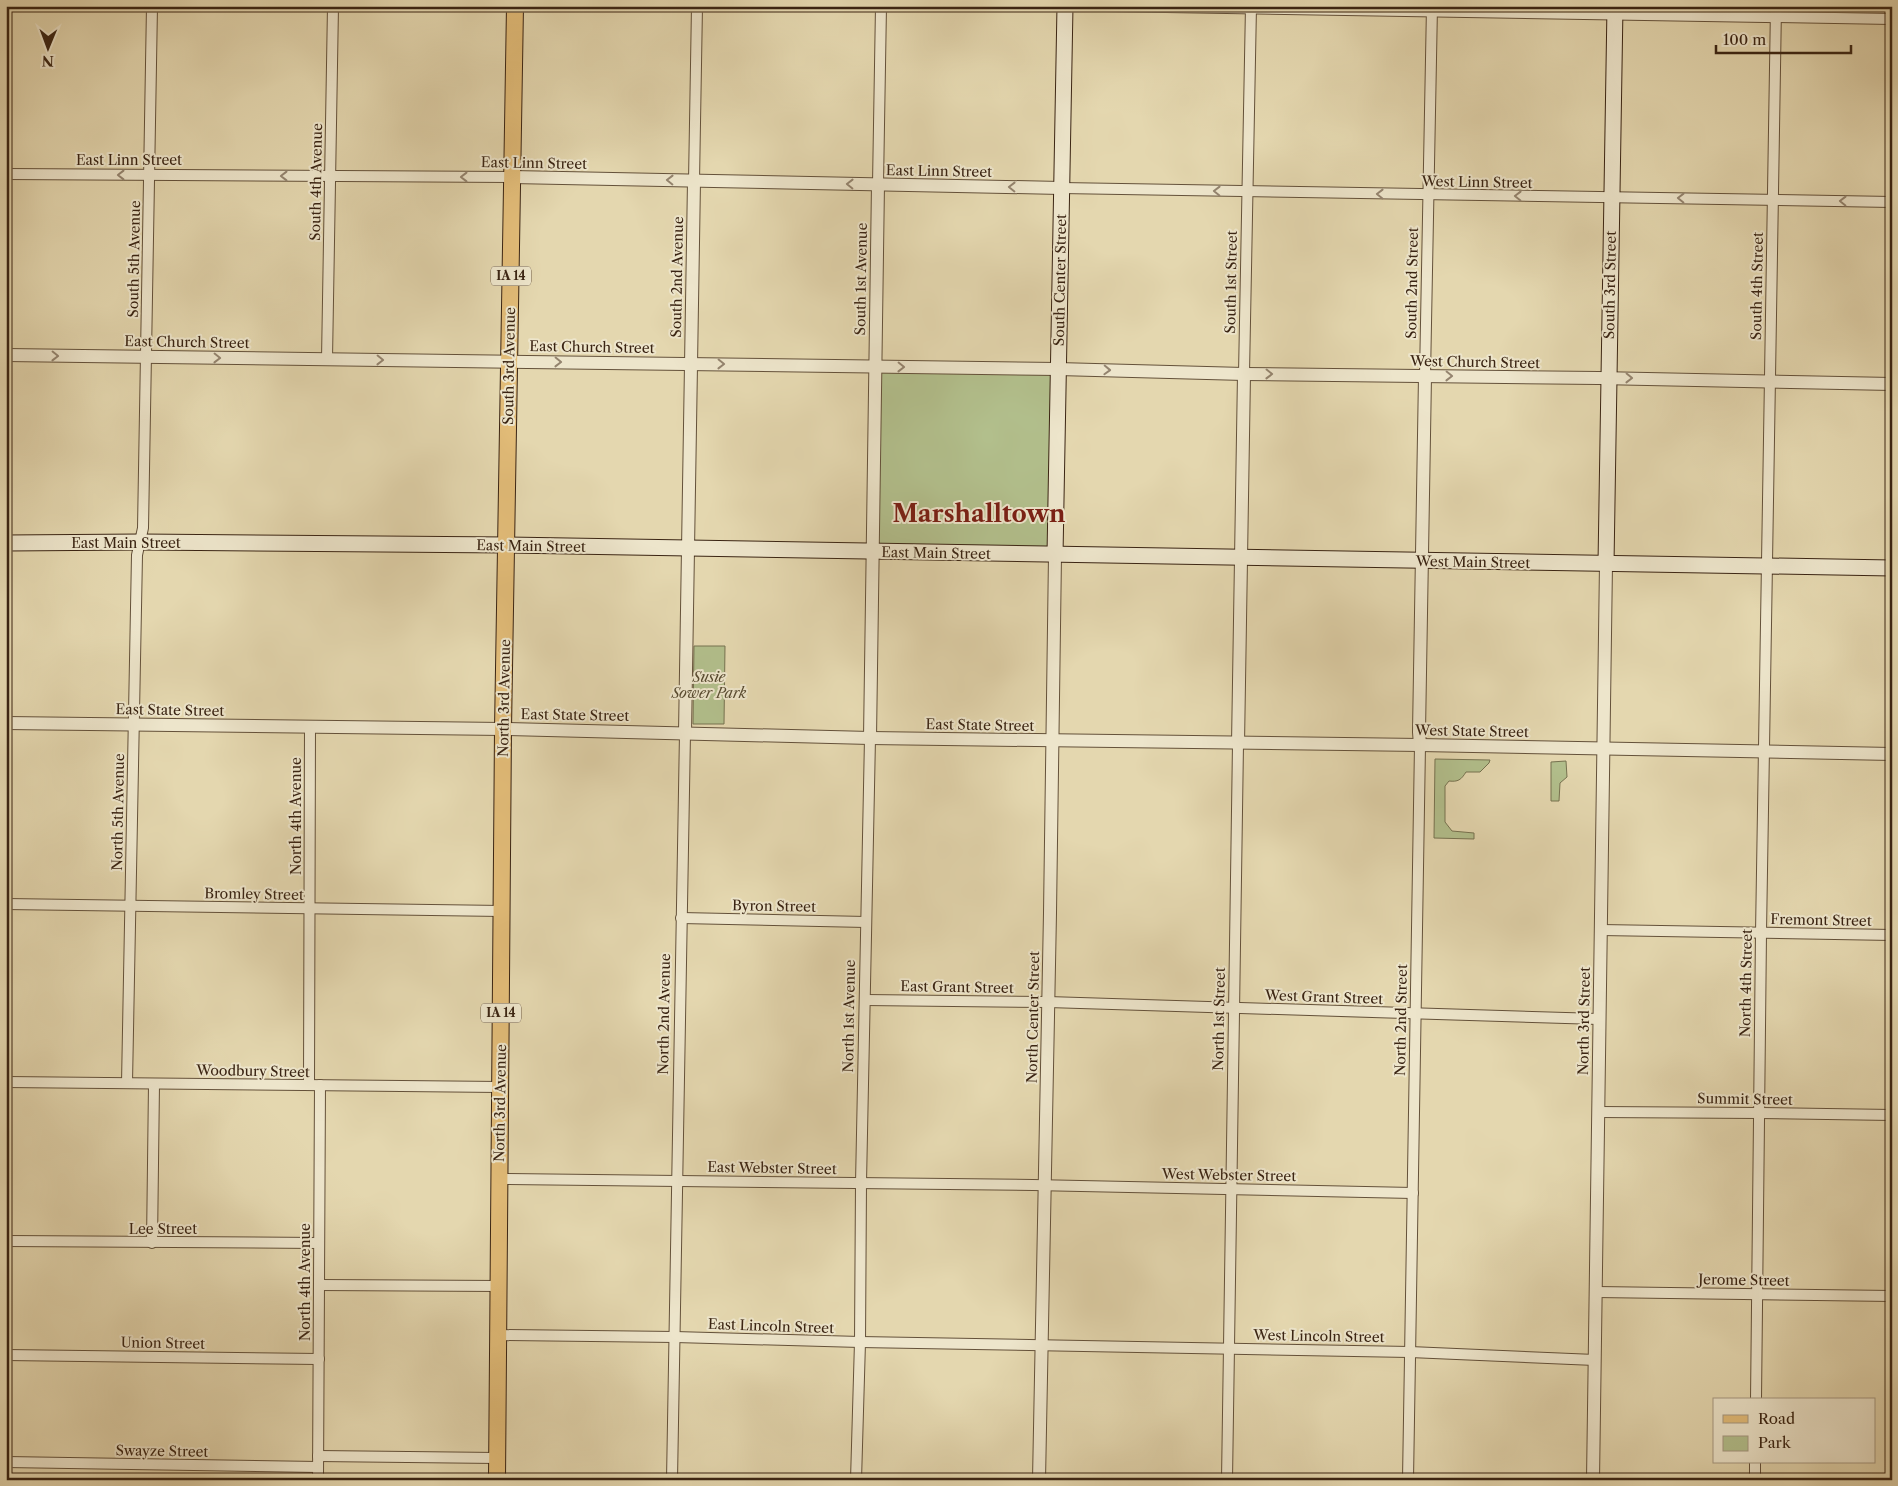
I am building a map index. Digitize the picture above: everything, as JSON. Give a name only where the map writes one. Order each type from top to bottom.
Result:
[{"type":"main road","name":"South 3rd Avenue","points":[[507,546],[515,6]]},
{"type":"main road","name":"South Center Street","points":[[1055,555],[1065,6]]},
{"type":"main road","name":"South 3rd Street","points":[[1606,564],[1615,10]]},
{"type":"main road","name":"East Main Street","points":[[6,543],[140,542],[507,546],[1055,555]]},
{"type":"main road","name":"North 3rd Avenue","points":[[497,1480],[503,729],[507,546]]},
{"type":"main road","name":"West Main Street","points":[[1055,555],[1892,568]]},
{"type":"street","name":"South 5th Avenue","points":[[140,542],[143,528],[152,6]]},
{"type":"street","name":"South 4th Avenue","points":[[327,359],[333,6]]},
{"type":"street","name":"South 2nd Avenue","points":[[688,549],[697,6]]},
{"type":"street","name":"South 1st Avenue","points":[[872,552],[881,6]]},
{"type":"street","points":[[1105,6],[1776,11],[1892,18]]},
{"type":"street","name":"South 1st Street","points":[[1241,558],[1251,7]]},
{"type":"street","name":"South 2nd Street","points":[[1422,561],[1432,8]]},
{"type":"street","name":"South 4th Street","points":[[1766,566],[1776,11]]},
{"type":"street","name":"East Linn Street","points":[[6,174],[512,177],[1061,188]]},
{"type":"street","name":"West Linn Street","points":[[1061,188],[1892,202]]},
{"type":"street","name":"East Church Street","points":[[6,355],[1058,369]]},
{"type":"street","name":"West Church Street","points":[[1058,369],[1244,374],[1609,378],[1892,384]]},
{"type":"street","name":"North 5th Avenue","points":[[127,1083],[137,555],[140,542]]},
{"type":"street","name":"North 2nd Avenue","points":[[672,1480],[688,549]]},
{"type":"street","name":"North 1st Avenue","points":[[856,1480],[860,1342],[872,552]]},
{"type":"street","name":"North Center Street","points":[[1039,1480],[1055,555]]},
{"type":"street","name":"North 1st Street","points":[[1227,1480],[1241,558]]},
{"type":"street","name":"North 2nd Street","points":[[1408,1480],[1422,561]]},
{"type":"street","name":"North 3rd Street","points":[[1593,1480],[1606,564]]},
{"type":"street","name":"North 4th Street","points":[[1756,1398],[1766,566]]},
{"type":"street","name":"East State Street","points":[[6,722],[503,729],[1052,741]]},
{"type":"street","name":"North 4th Avenue","points":[[309,1085],[310,726]]},
{"type":"street","name":"West State Street","points":[[1052,741],[1420,745],[1892,754]]},
{"type":"street","name":"Bromley Street","points":[[6,904],[502,911]]},
{"type":"street","name":"Byron Street","points":[[681,918],[866,922]]},
{"type":"street","name":"Fremont Street","points":[[1601,930],[1892,935]]},
{"type":"street","name":"East Grant Street","points":[[865,1000],[1048,1002]]},
{"type":"street","name":"West Grant Street","points":[[1048,1002],[1600,1019]]},
{"type":"street","name":"Woodbury Street","points":[[6,1082],[500,1087]]},
{"type":"street","points":[[152,1243],[154,1084]]},
{"type":"street","name":"North 4th Avenue","points":[[318,1480],[320,1085]]},
{"type":"street","name":"Summit Street","points":[[1598,1112],[1759,1112],[1892,1115]]},
{"type":"street","name":"East Webster Street","points":[[500,1179],[1044,1185]]},
{"type":"street","name":"West Webster Street","points":[[1044,1185],[1413,1193]]},
{"type":"street","name":"Lee Street","points":[[6,1240],[152,1243],[319,1243]]},
{"type":"street","points":[[319,1285],[499,1286]]},
{"type":"street","name":"Jerome Street","points":[[1596,1292],[1892,1296]]},
{"type":"street","name":"East Lincoln Street","points":[[498,1335],[1042,1345]]},
{"type":"street","name":"West Lincoln Street","points":[[1042,1345],[1410,1352],[1595,1360]]},
{"type":"street","name":"Union Street","points":[[6,1355],[318,1359]]},
{"type":"street","name":"Swayze Street","points":[[6,1462],[318,1462],[497,1458]]},
{"type":"street","points":[[1755,1464],[1755,1480]]},
{"type":"green space","points":[[875,366],[1058,369],[1055,555],[872,552]]},
{"type":"green space","name":"Susie Sower Park","points":[[694,646],[725,646],[724,724],[693,724]]},
{"type":"green space","points":[[1435,759],[1490,760],[1480,772],[1466,772],[1459,780],[1449,781],[1445,786],[1445,822],[1452,831],[1474,833],[1474,839],[1434,838]]},
{"type":"green space","points":[[1566,761],[1567,777],[1560,783],[1559,801],[1551,801],[1551,762]]},
{"type":"district","name":"Marshalltown","points":[[979,514]]}]
